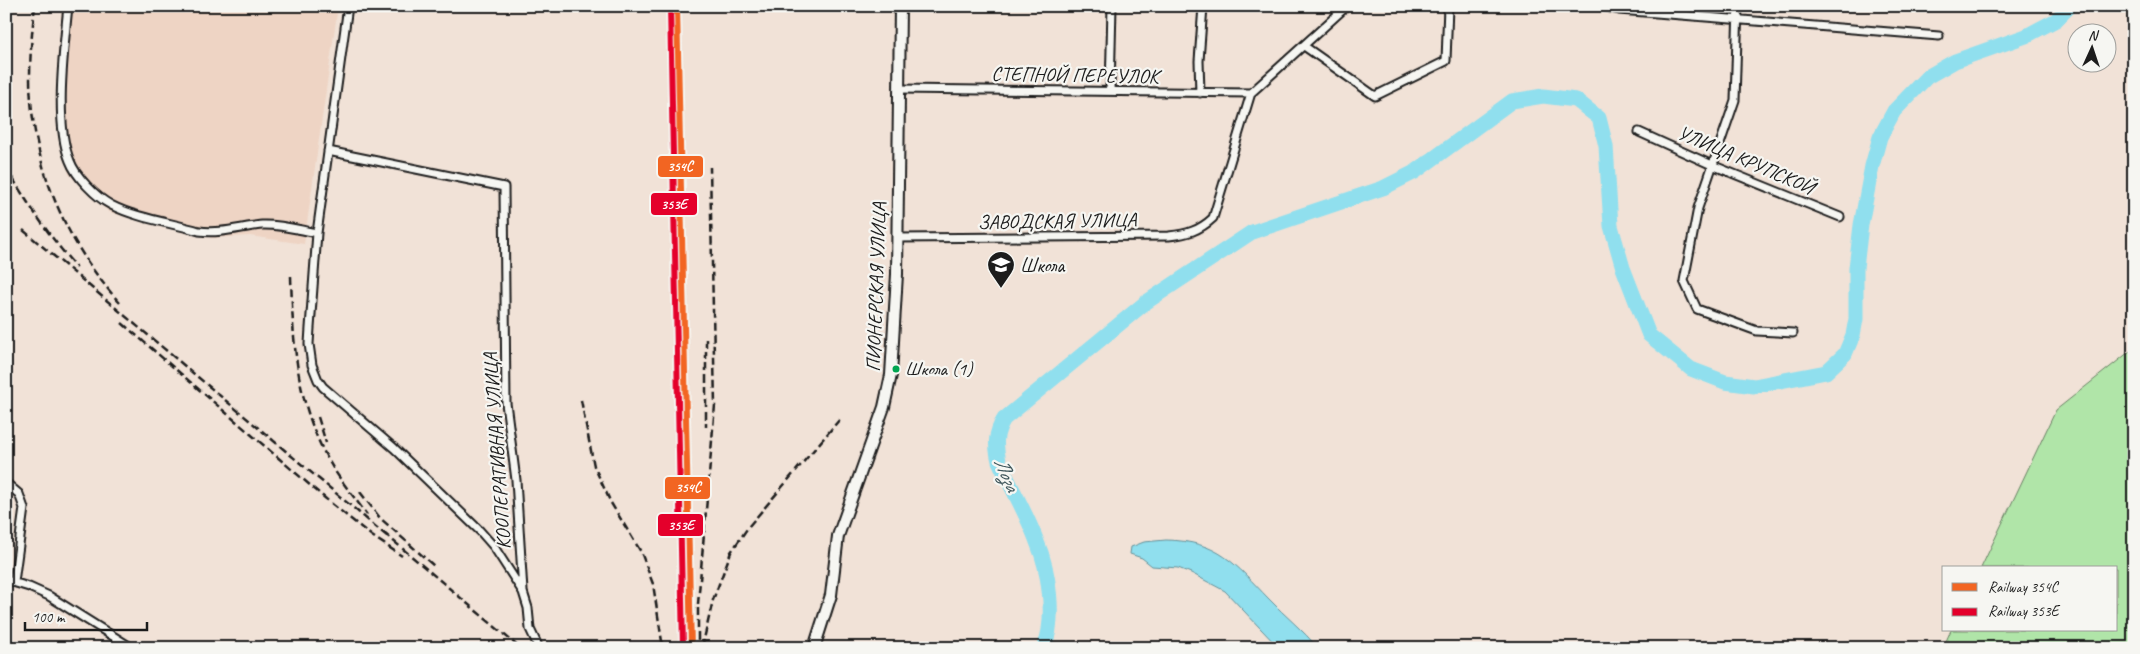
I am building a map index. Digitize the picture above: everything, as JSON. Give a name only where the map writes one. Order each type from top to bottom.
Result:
[{"type":"street","points":[[68,6],[62,112],[66,150],[77,174],[104,200],[126,211],[199,231],[220,232],[263,225],[317,233]]},
{"type":"street","points":[[348,6],[317,233],[309,344],[312,365],[318,380],[332,395],[394,448],[494,547],[523,592],[528,608],[530,629],[539,648]]},
{"type":"street","name":"ПИОНЕРСКАЯ УЛИЦА","points":[[814,648],[831,595],[838,536],[879,424],[891,375],[897,238],[900,6]]},
{"type":"street","points":[[1110,92],[1112,6]]},
{"type":"street","points":[[1200,92],[1199,61],[1203,6]]},
{"type":"street","points":[[1250,93],[1347,6]]},
{"type":"street","points":[[1304,46],[1375,96],[1446,61],[1448,6]]},
{"type":"street","points":[[1601,6],[1619,10],[1738,21],[1939,36]]},
{"type":"street","points":[[1738,6],[1735,100],[1698,208],[1684,281],[1697,309],[1757,331],[1793,333]]},
{"type":"street","name":"СТЕПНОЙ ПЕРЕУЛОК","points":[[899,89],[1250,93]]},
{"type":"street","name":"ЗАВОДСКАЯ УЛИЦА","points":[[897,238],[1169,236],[1188,234],[1203,227],[1212,218],[1250,93]]},
{"type":"street","name":"УЛИЦА КРУПСКОЙ","points":[[1639,132],[1712,165],[1840,216]]},
{"type":"street","name":"КООПЕРАТИВНАЯ УЛИЦА","points":[[328,151],[504,187],[506,403],[516,480],[523,592]]},
{"type":"street","points":[[6,483],[19,494],[24,508],[14,582]]},
{"type":"street","points":[[6,580],[49,596],[132,648]]},
{"type":"shaded area","points":[[62,6],[338,6],[304,244],[250,236],[213,238],[189,234],[109,212],[81,186],[69,174],[60,146],[57,119]]},
{"type":"green space","points":[[2134,348],[2134,648],[1943,648],[1950,632],[2118,632],[2118,566],[1982,566],[2056,410]]},
{"type":"water","points":[[1184,541],[1200,545],[1225,557],[1246,575],[1318,648],[1279,648],[1225,591],[1191,573],[1178,568],[1152,566],[1142,558],[1130,554],[1131,547],[1144,542]]},
{"type":"waterway","name":"Лоза","points":[[1044,648],[1050,623],[1048,580],[1033,532],[999,461],[997,439],[1001,424],[1004,419],[1145,303],[1252,232],[1383,188],[1415,172],[1512,101],[1543,96],[1576,100],[1599,118],[1606,146],[1611,226],[1623,268],[1649,335],[1691,369],[1725,382],[1754,386],[1826,372],[1845,354],[1853,335],[1856,319],[1856,268],[1861,225],[1872,166],[1880,137],[1894,111],[1927,77],[1955,61],[2026,36],[2056,20],[2070,6]]},
{"type":"railway","points":[[35,6],[30,78],[32,110],[44,170],[54,199],[82,254],[120,303]]},
{"type":"railway","points":[[6,167],[39,219],[77,268]]},
{"type":"railway","points":[[698,604],[715,405],[710,167]]},
{"type":"railway","points":[[23,230],[388,537]]},
{"type":"railway","points":[[291,276],[295,351],[304,399],[311,422],[333,468],[367,515]]},
{"type":"railway","points":[[122,323],[326,499],[372,536],[402,556]]},
{"type":"railway","points":[[706,339],[706,427]]},
{"type":"railway","points":[[581,400],[594,466],[611,503],[641,552],[653,584],[663,648]]},
{"type":"railway","points":[[318,417],[326,443]]},
{"type":"railway","points":[[702,648],[713,600],[731,552],[749,526],[840,419]]},
{"type":"railway","points":[[360,492],[380,518],[434,566]]},
{"type":"railway","points":[[384,533],[520,648]]},
{"type":"railway","points":[[698,608],[698,641]]},
{"type":"rail line","name":"353Е","points":[[670,6],[683,648]]},
{"type":"rail line","name":"354С","points":[[677,6],[691,648]]},
{"type":"place","name":"Школа","points":[[1001,289]]},
{"type":"place","name":"Школа (1)","points":[[896,369]]}]
